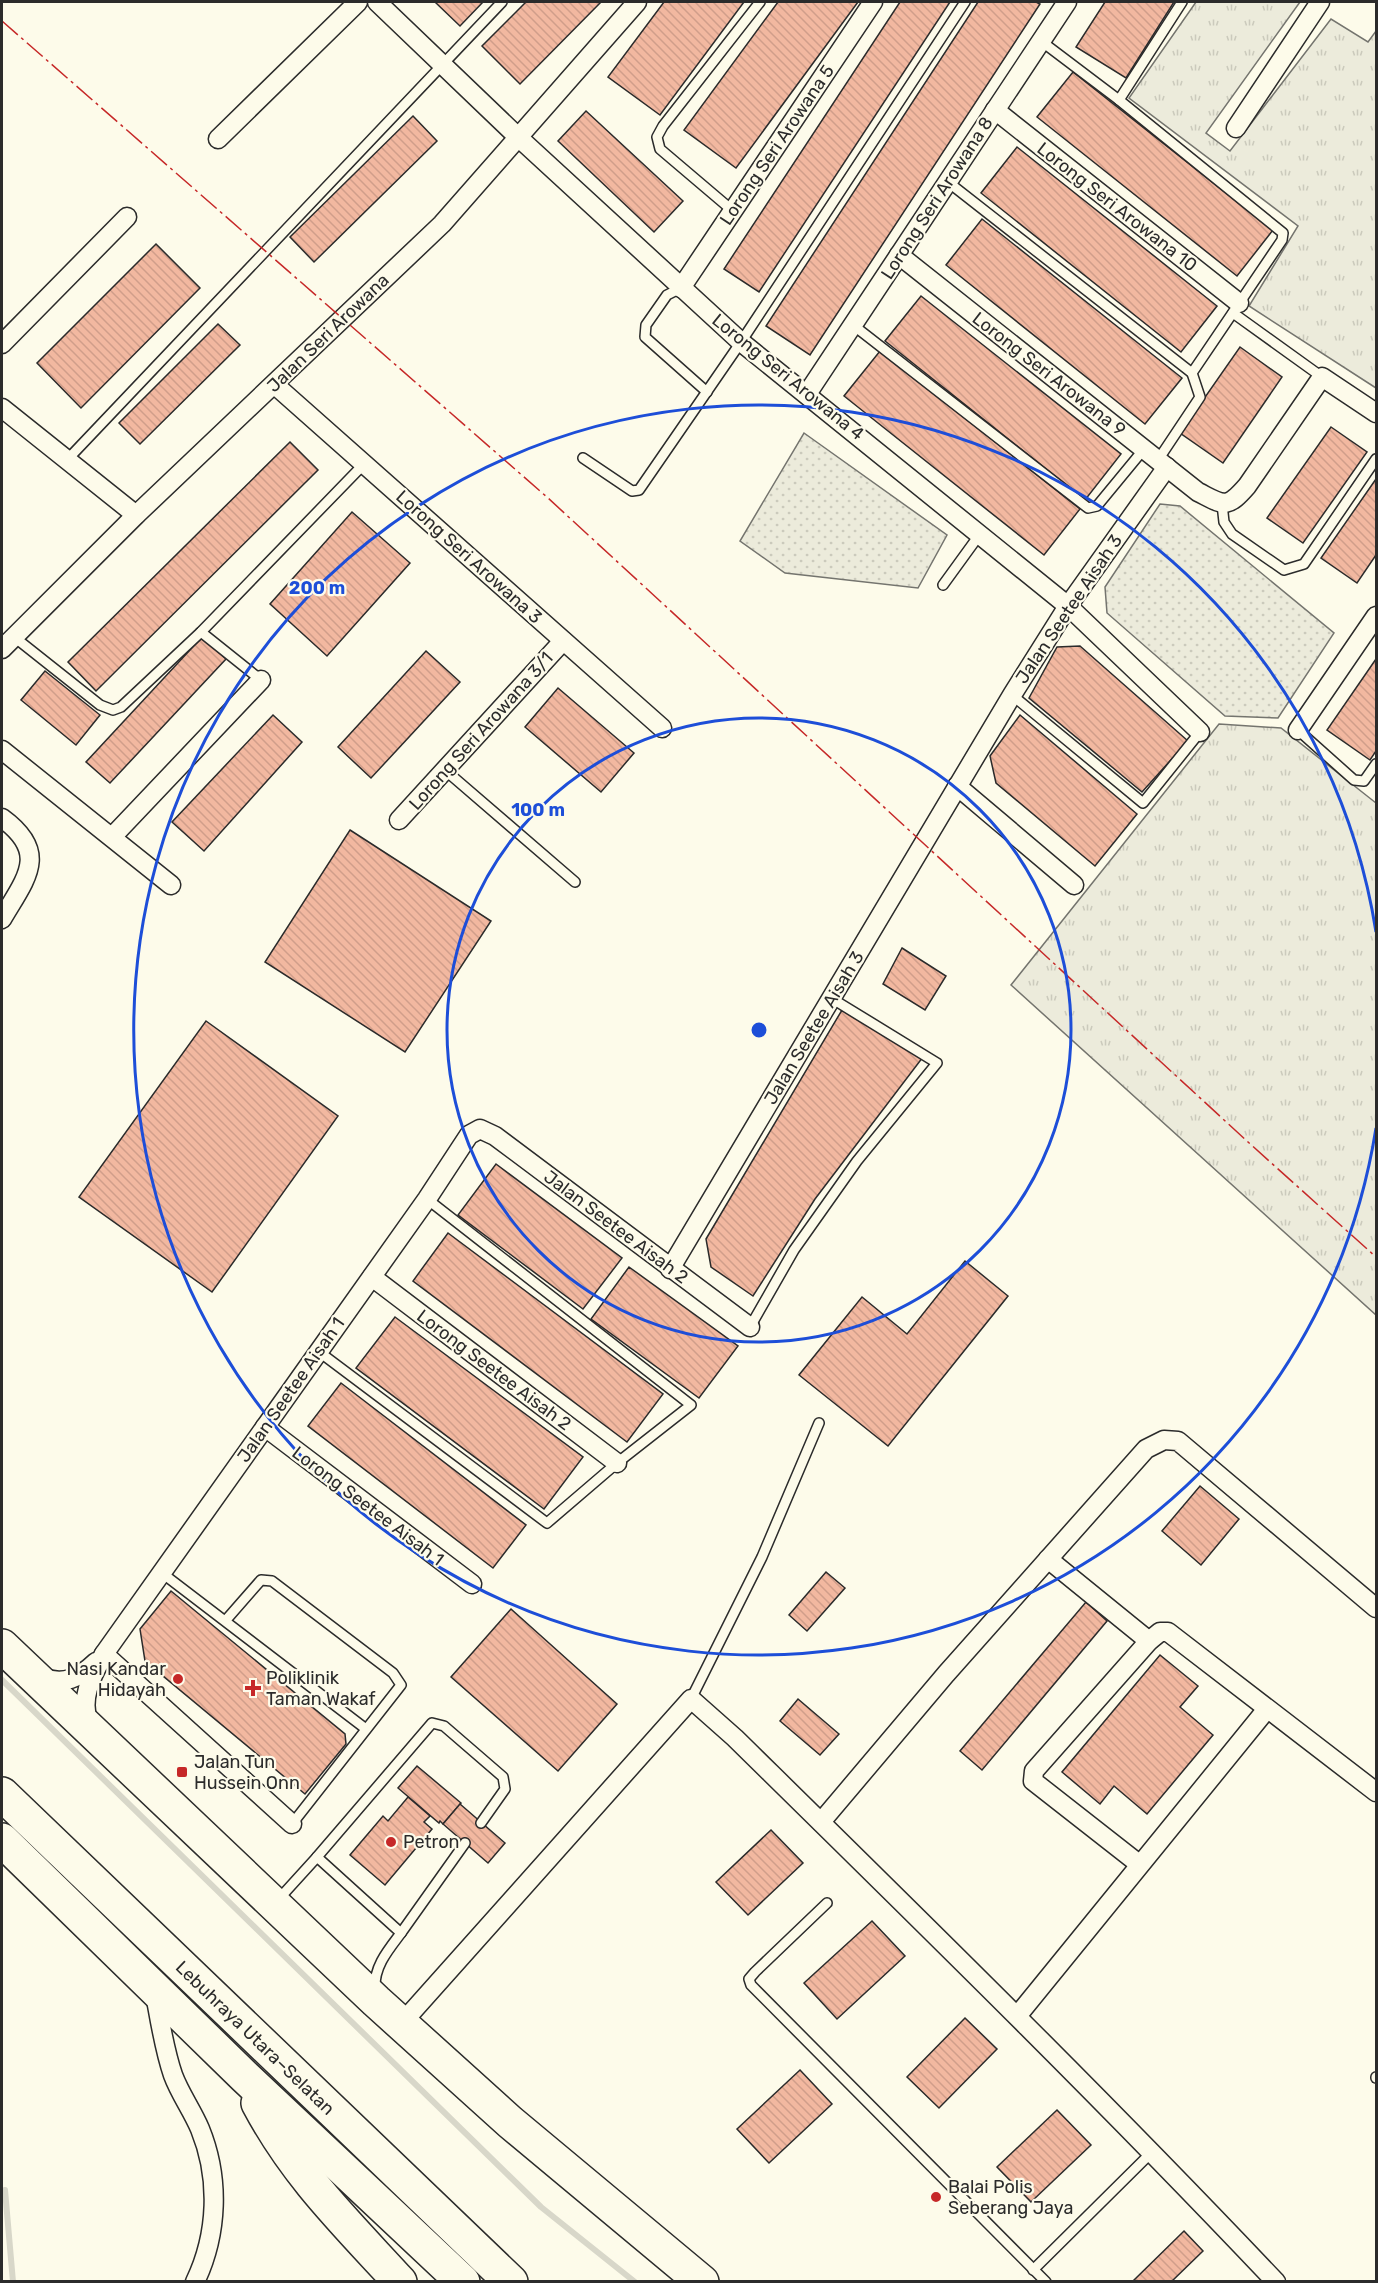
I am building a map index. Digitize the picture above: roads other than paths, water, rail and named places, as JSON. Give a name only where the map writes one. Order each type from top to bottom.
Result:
[{"type":"highway","points":[[2,1646],[376,2001],[510,2122],[702,2282]]},
{"type":"highway","name":"Lebuhraya Utara–Selatan","points":[[2,1794],[511,2282]]},
{"type":"highway","name":"Lebuhraya Utara–Selatan","points":[[2,1840],[154,1990],[463,2282]]},
{"type":"highway","points":[[245,2077],[271,2127],[295,2165],[400,2282]]},
{"type":"street","points":[[218,139],[358,2]]},
{"type":"street","name":"Lorong Seri Arowana 4","points":[[377,2],[518,137],[741,342],[1068,606],[1200,732]]},
{"type":"street","name":"Jalan Seri Arowana","points":[[7,643],[136,515],[442,224],[637,2]]},
{"type":"street","name":"Lorong Seri Arowana 5","points":[[681,288],[873,2]]},
{"type":"street","points":[[1236,128],[1320,2]]},
{"type":"street","name":"Lorong Seri Arowana 8","points":[[807,394],[1041,41],[1063,3]]},
{"type":"street","name":"Lorong Seri Arowana 10","points":[[995,110],[1236,308]]},
{"type":"street","points":[[2,344],[127,217]]},
{"type":"street","name":"Lorong Seri Arowana 9","points":[[899,255],[1198,492],[1222,504]]},
{"type":"street","points":[[1222,504],[1233,501],[1247,486],[1322,377],[1377,413]]},
{"type":"street","name":"Lorong Seri Arowana 3","points":[[275,385],[662,728]]},
{"type":"street","points":[[2,408],[136,515]]},
{"type":"street","name":"Jalan Seetee Aisah 3","points":[[670,1269],[957,786],[1156,459]]},
{"type":"street","points":[[1298,730],[1377,616]]},
{"type":"street","name":"Lorong Seri Arowana 3/1","points":[[399,820],[563,641]]},
{"type":"street","points":[[112,837],[261,680]]},
{"type":"street","points":[[2,750],[171,885]]},
{"type":"street","points":[[957,786],[1074,885]]},
{"type":"street","points":[[2,818],[28,843],[31,859],[27,874],[2,919]]},
{"type":"street","name":"Jalan Seetee Aisah 2","points":[[480,1129],[495,1136],[750,1328]]},
{"type":"street","name":"Jalan Seetee Aisah 1","points":[[93,1733],[87,1719],[85,1702],[90,1683],[104,1654],[427,1199],[469,1135],[480,1129]]},
{"type":"street","name":"Lorong Seetee Aisah 2","points":[[372,1277],[617,1463]]},
{"type":"street","name":"Lorong Seetee Aisah 1","points":[[265,1427],[472,1584]]},
{"type":"street","points":[[821,1822],[1048,1558],[1146,1449],[1164,1440],[1178,1441],[1377,1608]]},
{"type":"street","points":[[1048,1558],[1149,1641]]},
{"type":"street","points":[[1139,1864],[1033,1781],[1034,1771],[1149,1641],[1160,1632],[1168,1632],[1377,1792]]},
{"type":"street","points":[[104,1654],[292,1824]]},
{"type":"street","name":"Jalan Seetee Aisah 1","points":[[26,1670],[51,1681],[66,1681],[78,1677],[104,1654]]},
{"type":"street","points":[[402,2024],[691,1699],[735,1738],[1018,2015],[1153,2151],[1276,2282]]},
{"type":"street","points":[[1018,2015],[1267,1709]]},
{"type":"street","points":[[154,1990],[172,2073],[200,2128],[215,2191],[211,2230],[195,2282]]},
{"type":"lane","points":[[67,460],[441,63],[502,2]]},
{"type":"lane","points":[[733,211],[660,149],[657,137],[663,126],[760,2]]},
{"type":"lane","points":[[583,458],[632,491],[639,490],[741,342],[965,2]]},
{"type":"lane","points":[[1119,100],[1182,2]]},
{"type":"lane","points":[[1041,41],[1119,100],[1282,233],[1282,240],[1192,373]]},
{"type":"lane","points":[[853,325],[1088,508],[1097,506],[1156,459],[1200,397],[1192,373],[948,182]]},
{"type":"lane","points":[[681,288],[667,295],[646,325],[645,337],[707,392]]},
{"type":"lane","points":[[1236,308],[1322,377]]},
{"type":"lane","points":[[1222,504],[1224,522],[1232,534],[1284,570],[1304,564],[1377,459]]},
{"type":"lane","points":[[7,643],[100,705],[114,710],[121,707],[201,632],[364,464]]},
{"type":"lane","points":[[943,585],[980,534]]},
{"type":"lane","points":[[201,632],[261,680]]},
{"type":"lane","points":[[1012,695],[1143,803],[1200,732]]},
{"type":"lane","points":[[1298,730],[1354,780],[1364,781],[1377,764]]},
{"type":"lane","points":[[445,770],[575,882]]},
{"type":"lane","points":[[750,1328],[794,1250],[838,1187],[937,1063],[831,998]]},
{"type":"lane","points":[[318,1351],[547,1523],[617,1463],[692,1405],[427,1199]]},
{"type":"lane","points":[[691,1699],[762,1557],[819,1423]]},
{"type":"lane","points":[[162,1573],[366,1729]]},
{"type":"lane","points":[[226,1620],[261,1580],[272,1581],[393,1673],[401,1685],[292,1824]]},
{"type":"lane","points":[[273,1905],[432,1723],[444,1726],[503,1777],[505,1789],[481,1823]]},
{"type":"lane","points":[[376,2001],[375,1980],[379,1965],[465,1843]]},
{"type":"lane","points":[[317,1857],[401,1933]]},
{"type":"lane","points":[[827,1903],[755,1972],[749,1979],[751,1985],[1046,2282]]},
{"type":"lane","points":[[1033,2270],[1153,2151]]},
{"type":"waterway","points":[[2,1680],[541,2207],[635,2282]]},
{"type":"waterway","points":[[5,2190],[13,2282]]},
{"type":"place","name":"Nasi Kandar Hidayah","points":[[178,1679]]},
{"type":"place","name":"Poliklinik Taman Wakaf","points":[[253,1688]]},
{"type":"place","name":"Jalan Tun Hussein Onn","points":[[182,1772]]},
{"type":"place","name":"Petron","points":[[391,1842]]},
{"type":"place","name":"Balai Polis Seberang Jaya","points":[[936,2197]]}]
